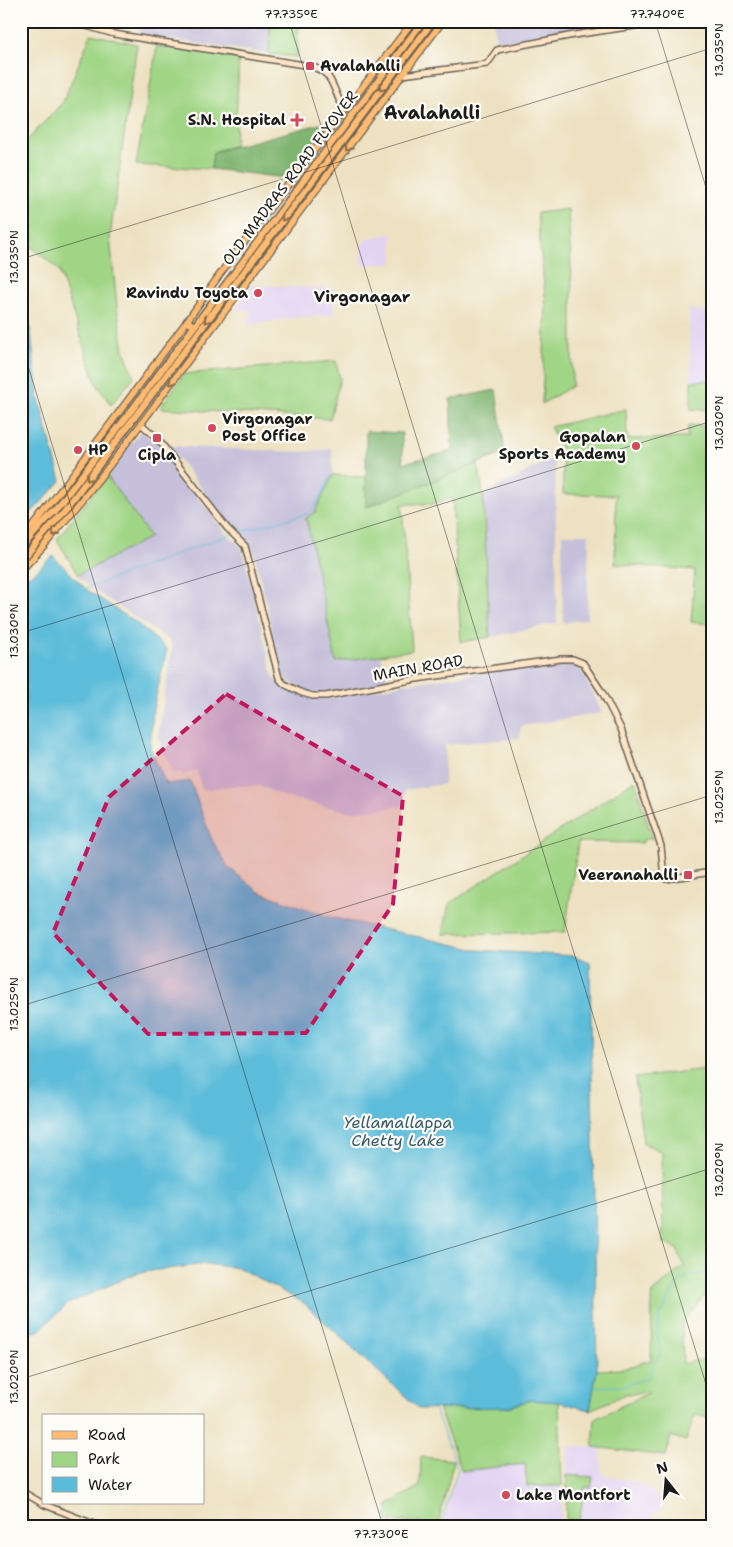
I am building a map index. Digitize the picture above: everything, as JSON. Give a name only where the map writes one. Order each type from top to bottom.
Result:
[{"type":"highway","name":"OLD MADRAS ROAD FLYOVER","points":[[255,252],[423,21]]},
{"type":"highway","name":"OLD MADRAS ROAD FLYOVER","points":[[21,548],[56,509],[194,326],[255,252],[433,21]]},
{"type":"highway","points":[[21,561],[64,511],[255,252]]},
{"type":"highway","points":[[187,321],[194,326]]},
{"type":"main road","points":[[21,539],[42,515],[223,270],[413,21]]},
{"type":"main road","points":[[21,571],[49,541],[141,424],[443,21]]},
{"type":"street","points":[[69,21],[114,34],[310,66],[324,72],[332,84],[339,103],[345,110]]},
{"type":"street","points":[[402,75],[488,64],[496,50],[574,35],[668,21]]},
{"type":"street","name":"MAIN ROAD","points":[[141,424],[157,438],[227,528],[245,546],[277,673],[284,684],[302,694],[326,696],[416,679],[561,659],[573,659],[583,663],[602,692],[621,729],[656,832],[666,879],[712,872]]},
{"type":"street","points":[[21,1491],[42,1503]]},
{"type":"street","points":[[44,1504],[99,1526]]},
{"type":"highlighted area","points":[[226,694],[403,796],[393,904],[306,1033],[148,1034],[53,933],[109,797]]},
{"type":"shaded area","points":[[141,21],[270,22],[269,54],[139,35]]},
{"type":"shaded area","points":[[494,21],[610,21],[610,24],[496,44]]},
{"type":"shaded area","points":[[392,233],[393,263],[363,265],[362,246],[366,239]]},
{"type":"shaded area","points":[[252,285],[333,289],[334,315],[294,318],[248,325],[251,311],[235,309]]},
{"type":"shaded area","points":[[689,309],[712,313],[712,380],[691,381]]},
{"type":"shaded area","points":[[141,431],[156,443],[227,535],[242,547],[273,676],[282,685],[300,695],[327,699],[404,684],[569,660],[583,673],[602,713],[521,726],[520,738],[445,745],[444,784],[405,790],[403,806],[350,812],[285,797],[260,786],[229,786],[202,790],[197,770],[184,775],[180,772],[174,774],[158,738],[172,647],[169,640],[91,588],[78,575],[150,537],[107,476]]},
{"type":"shaded area","points":[[169,446],[300,452],[332,449],[333,475],[366,477],[366,507],[381,657],[387,682],[325,694],[302,691],[286,679],[279,669],[266,601],[252,546],[234,531]]},
{"type":"shaded area","points":[[555,457],[557,623],[490,637],[483,495]]},
{"type":"shaded area","points":[[562,534],[589,534],[587,619],[563,623]]},
{"type":"shaded area","name":"Lake Montfort","points":[[568,1446],[600,1448],[602,1475],[640,1483],[664,1501],[662,1508],[649,1520],[646,1526],[566,1526]]},
{"type":"shaded area","name":"Lake Montfort","points":[[525,1464],[527,1486],[562,1486],[561,1526],[441,1526],[459,1471]]},
{"type":"green space","points":[[299,21],[297,57],[269,54],[270,22]]},
{"type":"green space","points":[[91,34],[137,44],[110,237],[117,307],[124,350],[134,377],[111,405],[96,383],[59,270],[21,238],[21,147],[63,102]]},
{"type":"green space","points":[[157,46],[239,58],[235,145],[213,152],[211,169],[136,165]]},
{"type":"green space","points":[[331,121],[286,178],[211,169],[213,152]]},
{"type":"green space","points":[[568,209],[572,288],[572,386],[542,404],[546,305],[537,213]]},
{"type":"green space","points":[[336,361],[340,379],[330,419],[160,408],[184,374]]},
{"type":"green space","points":[[712,380],[712,409],[691,410],[691,381]]},
{"type":"green space","points":[[496,390],[505,453],[366,507],[366,431],[402,433],[403,463],[452,451],[450,399]]},
{"type":"green space","points":[[626,409],[627,439],[687,438],[688,425],[712,426],[712,624],[691,622],[695,570],[615,564],[616,495],[563,494],[563,452],[550,427]]},
{"type":"green space","points":[[478,463],[483,495],[490,637],[461,642],[452,498],[432,504],[402,504],[412,650],[336,662],[306,518],[315,512],[333,475],[366,477],[367,507]]},
{"type":"green space","points":[[107,476],[150,537],[78,575],[57,539]]},
{"type":"green space","points":[[635,780],[652,839],[643,839],[643,843],[578,842],[565,932],[443,934],[449,904]]},
{"type":"green space","points":[[712,1068],[712,1286],[682,1323],[683,1364],[712,1357],[712,1408],[709,1408],[708,1418],[695,1415],[686,1441],[671,1436],[666,1456],[593,1447],[595,1419],[650,1392],[626,1394],[590,1410],[597,1370],[622,1369],[651,1360],[652,1293],[684,1266],[677,1249],[663,1242],[662,1152],[643,1143],[635,1078]]},
{"type":"green space","points":[[531,1400],[559,1402],[562,1486],[527,1486],[525,1464],[462,1471],[438,1408],[507,1407]]},
{"type":"green space","points":[[421,1457],[454,1460],[438,1524],[387,1521],[388,1505],[420,1486]]},
{"type":"green space","points":[[567,1475],[593,1477],[591,1488],[585,1487],[579,1520],[566,1520]]},
{"type":"water","points":[[21,306],[30,324],[38,396],[61,481],[21,524]]},
{"type":"water","name":"Yellamallappa Chetty Lake","points":[[53,556],[87,590],[135,622],[167,649],[153,709],[150,748],[166,784],[190,781],[212,840],[228,867],[259,892],[330,917],[477,950],[574,956],[590,962],[597,1370],[590,1410],[559,1402],[531,1400],[507,1407],[419,1409],[304,1303],[239,1268],[205,1264],[136,1273],[68,1304],[37,1332],[21,1331],[21,581]]},
{"type":"waterway","points":[[235,533],[309,513],[317,504],[331,476]]},
{"type":"waterway","points":[[85,589],[231,534]]},
{"type":"waterway","points":[[594,1387],[622,1386],[648,1378],[661,1351],[657,1336],[659,1319],[676,1285],[687,1276],[712,1272]]},
{"type":"waterway","points":[[434,1408],[458,1469],[440,1526]]},
{"type":"place","name":"Avalahalli","points":[[310,66]]},
{"type":"place","name":"S.N. Hospital","points":[[297,120]]},
{"type":"place","name":"Ravindu Toyota","points":[[258,293]]},
{"type":"place","name":"Virgonagar Post Office","points":[[212,428]]},
{"type":"place","name":"Cipla","points":[[157,438]]},
{"type":"place","name":"Gopalan Sports Academy","points":[[636,446]]},
{"type":"place","name":"HP","points":[[78,450]]},
{"type":"place","name":"Veeranahalli","points":[[688,875]]},
{"type":"place","name":"Lake Montfort","points":[[506,1495]]},
{"type":"district","name":"Avalahalli","points":[[432,113]]},
{"type":"district","name":"Virgonagar","points":[[362,296]]}]
